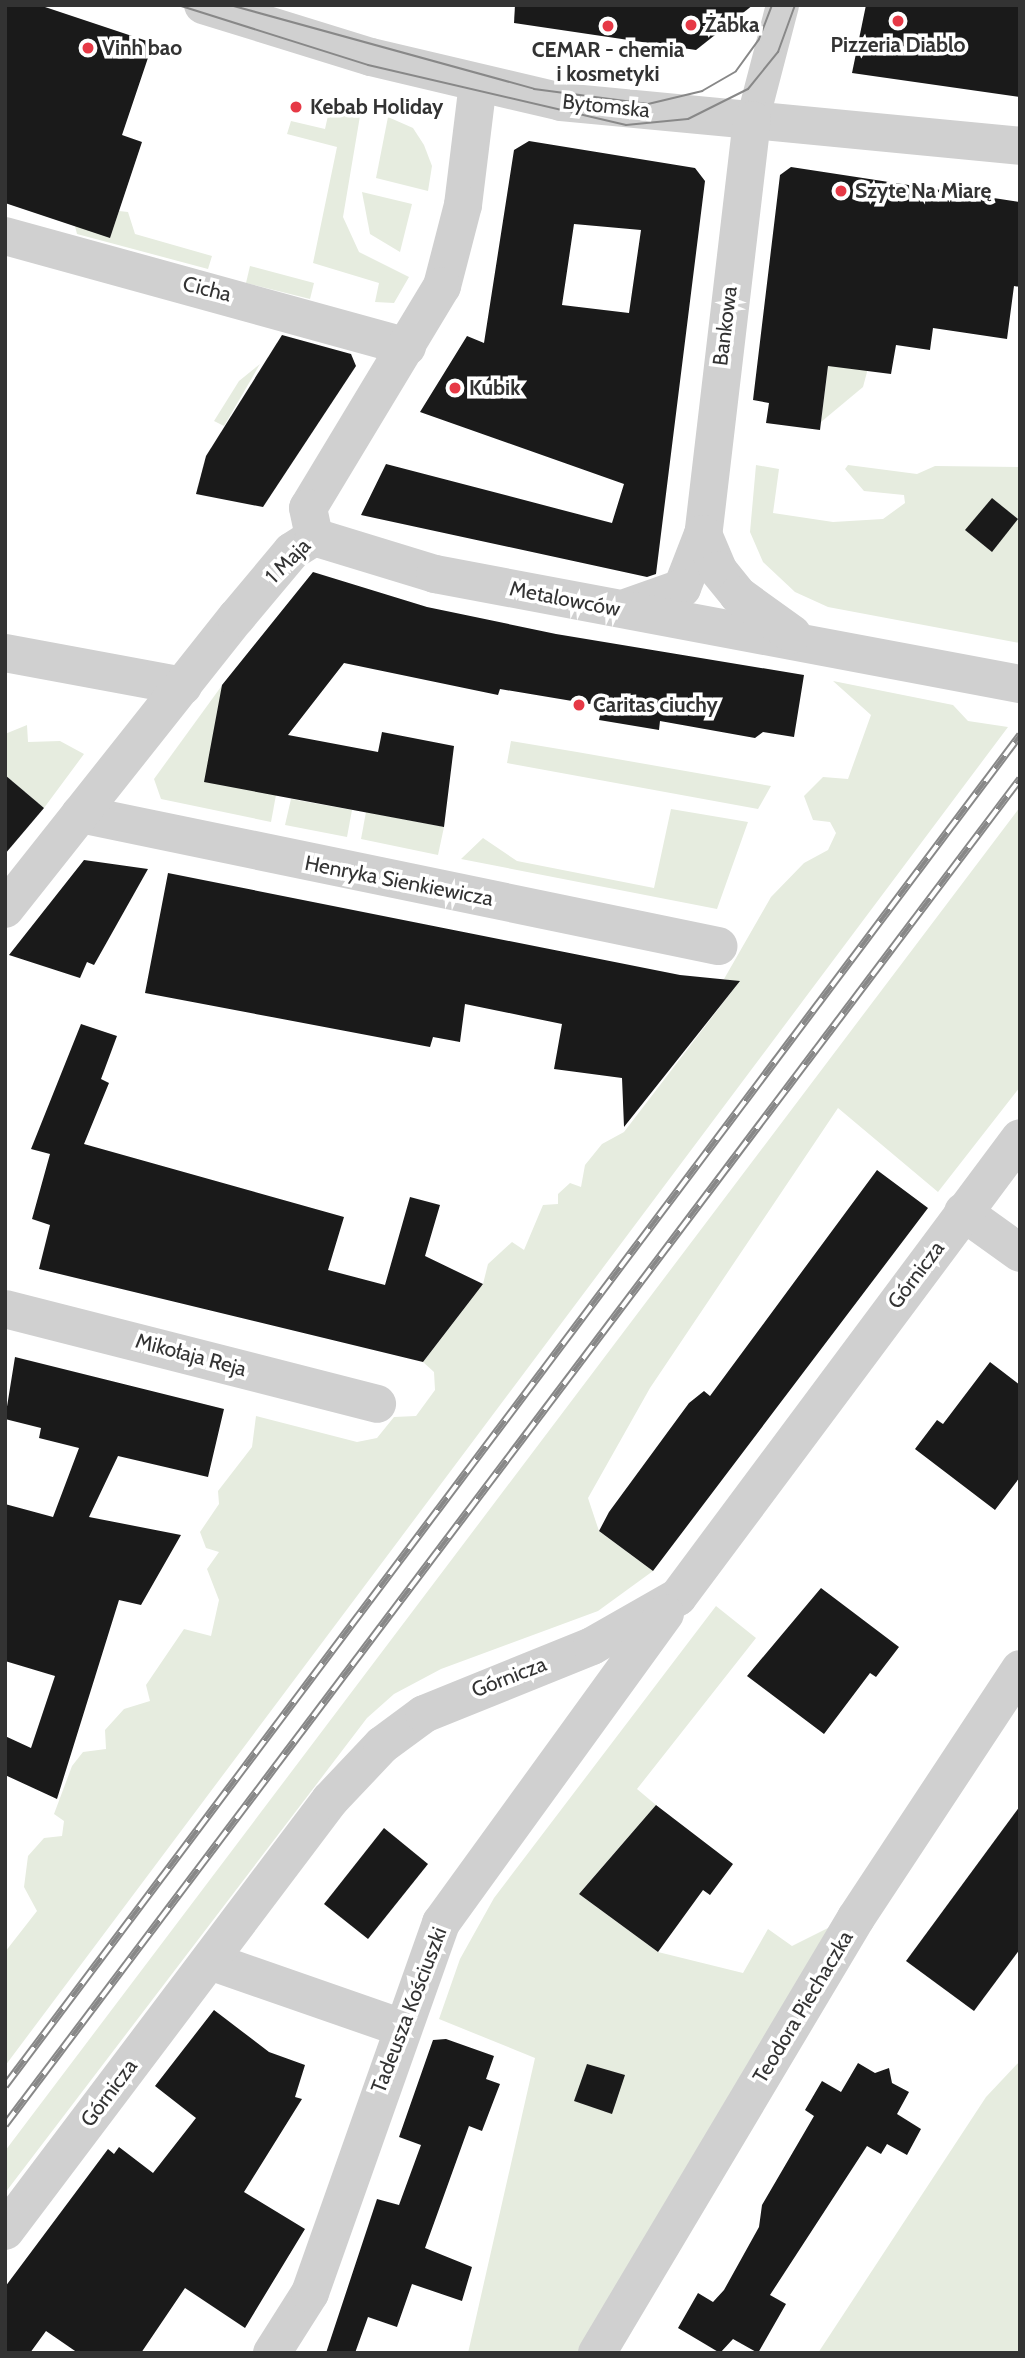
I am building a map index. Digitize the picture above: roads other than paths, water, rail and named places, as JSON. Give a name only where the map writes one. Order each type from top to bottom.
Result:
[{"type":"street","name":"Bytomska","points":[[203,5],[478,83],[607,109],[1020,146]]},
{"type":"street","points":[[752,120],[782,5]]},
{"type":"street","name":"1 Maja","points":[[5,909],[292,551],[314,537],[308,508],[442,286],[463,205],[478,83]]},
{"type":"street","name":"Bankowa","points":[[703,534],[752,120]]},
{"type":"street","name":"Cicha","points":[[5,236],[407,347]]},
{"type":"street","points":[[612,608],[651,603],[682,588],[703,534]]},
{"type":"street","name":"Metalowców","points":[[703,534],[718,570],[738,596],[763,618],[819,646]]},
{"type":"street","name":"Metalowców","points":[[314,537],[435,574],[1020,684]]},
{"type":"street","points":[[5,653],[183,686]]},
{"type":"street","name":"Henryka Sienkiewicza","points":[[80,814],[718,946]]},
{"type":"street","name":"Górnicza","points":[[5,2231],[330,1800],[382,1745],[424,1714],[562,1657],[678,1597],[1020,1138]]},
{"type":"street","points":[[963,1212],[1020,1253]]},
{"type":"street","name":"Mikołaja Reja","points":[[5,1309],[377,1404]]},
{"type":"street","name":"Tadeusza Kościuszki","points":[[272,2353],[310,2293],[400,2027],[441,1923],[588,1716],[678,1597]]},
{"type":"street","points":[[562,1657],[588,1675],[588,1716]]},
{"type":"street","name":"Teodora Piechaczka","points":[[597,2353],[856,1918],[1020,1669]]},
{"type":"street","points":[[210,1961],[400,2027]]},
{"type":"tram line","points":[[178,5],[368,65],[626,125],[688,119],[748,89],[778,52],[795,5]]},
{"type":"tram line","points":[[230,5],[534,89],[648,104],[702,91],[736,71],[759,39],[772,5]]},
{"type":"railway","points":[[5,2086],[1020,735]]},
{"type":"railway","points":[[5,2125],[1020,779]]},
{"type":"place","name":"Pizzeria Diablo","points":[[898,21]]},
{"type":"place","name":"Żabka","points":[[691,25]]},
{"type":"place","name":"CEMAR - chemia i kosmetyki","points":[[608,26]]},
{"type":"place","name":"Vinh bao","points":[[88,48]]},
{"type":"place","name":"Kebab Holiday","points":[[296,107]]},
{"type":"place","name":"Szyte Na Miarę","points":[[841,191]]},
{"type":"place","name":"Kubik","points":[[455,388]]},
{"type":"place","name":"Caritas ciuchy","points":[[579,705]]}]
